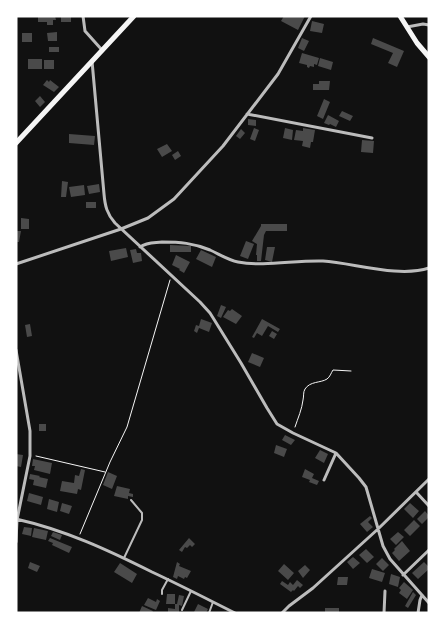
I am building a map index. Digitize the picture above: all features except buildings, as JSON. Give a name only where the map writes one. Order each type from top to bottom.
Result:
[{"type":"main road","points":[[16,143],[134,16]]},
{"type":"main road","points":[[400,16],[417,43],[429,57]]},
{"type":"street","points":[[83,16],[85,31],[102,50]]},
{"type":"street","points":[[16,264],[121,229],[148,218],[174,199],[223,146],[278,74],[310,16]]},
{"type":"street","points":[[407,27],[423,24],[429,25]]},
{"type":"street","points":[[92,61],[108,214],[121,229],[210,313],[277,424],[336,453],[366,487],[383,546],[390,559],[429,603]]},
{"type":"street","points":[[247,114],[372,138]]},
{"type":"street","points":[[140,246],[148,243],[186,242],[237,262],[250,263],[322,261],[394,271],[429,268]]},
{"type":"street","points":[[16,350],[30,431],[30,456],[17,519],[16,542]]},
{"type":"street","points":[[324,480],[336,453]]},
{"type":"street","points":[[282,613],[313,588],[378,529],[429,479]]},
{"type":"street","points":[[416,492],[429,506]]},
{"type":"street","points":[[17,519],[79,538],[168,579],[235,613]]},
{"type":"street","points":[[403,575],[429,550]]},
{"type":"street","points":[[384,613],[385,591]]},
{"type":"street","points":[[418,613],[422,595]]},
{"type":"lane","points":[[124,558],[142,520],[142,513],[131,500]]},
{"type":"lane","points":[[162,594],[168,579]]},
{"type":"lane","points":[[182,610],[191,591]]},
{"type":"lane","points":[[209,613],[213,602]]},
{"type":"path","points":[[79,538],[127,427],[171,275]]},
{"type":"path","points":[[293,432],[306,387],[328,379],[332,370],[351,371]]},
{"type":"path","points":[[30,456],[106,472]]}]
